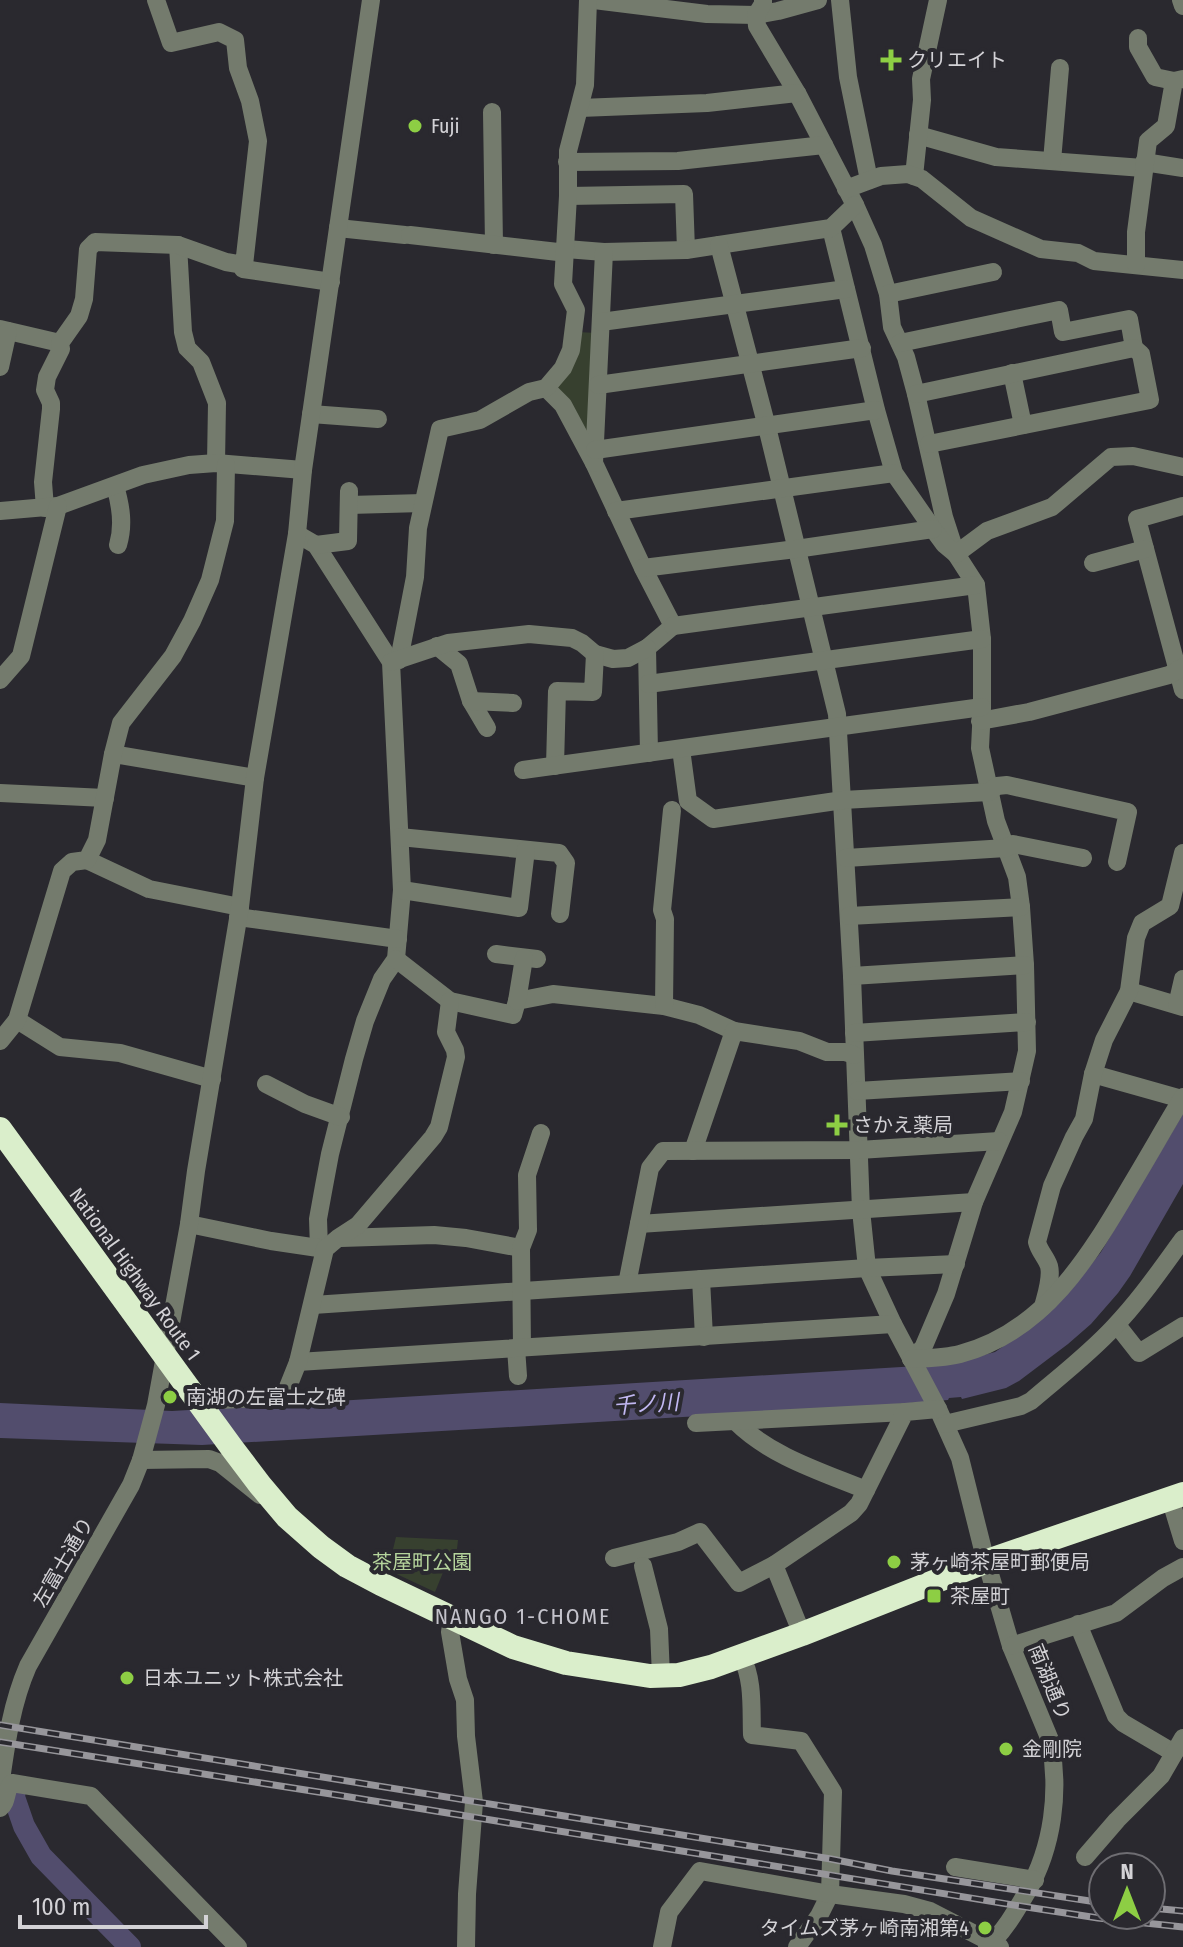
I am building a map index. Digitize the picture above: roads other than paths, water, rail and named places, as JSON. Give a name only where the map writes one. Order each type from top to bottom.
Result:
[{"type":"highway","name":"National Highway Route 1","points":[[0,1129],[232,1448],[287,1517],[347,1566],[513,1647],[551,1660],[622,1673],[661,1676],[711,1667],[987,1561],[1176,1496]]},
{"type":"street","points":[[156,0],[171,43],[219,32],[235,40],[238,68],[250,101],[258,141],[243,269],[331,282]]},
{"type":"street","name":"左富士通り","points":[[0,1787],[19,1688],[28,1666],[126,1496],[156,1405],[189,1224],[239,912],[255,778],[297,534],[303,470],[371,0]]},
{"type":"street","points":[[199,1403],[284,1397],[298,1362],[327,1245],[318,1219],[330,1154],[365,1021],[382,979],[396,959],[402,890],[395,661],[415,577],[423,503],[440,429],[480,420],[529,392],[546,388],[563,368],[571,350],[576,310],[563,284],[567,162],[585,85],[591,0],[707,14],[760,7],[778,11],[818,0]]},
{"type":"street","points":[[840,0],[848,77],[869,180]]},
{"type":"street","points":[[914,176],[922,100],[921,79],[938,0]]},
{"type":"street","points":[[1181,0],[1183,6]]},
{"type":"street","points":[[760,7],[757,26],[797,93],[873,245],[888,294],[892,327],[906,357],[916,394],[944,517],[956,554],[976,585],[982,639],[980,748],[996,821],[1017,877],[1021,907],[1027,1022],[1027,1051],[1021,1081],[1013,1112],[974,1202],[946,1294],[923,1348],[911,1359]]},
{"type":"street","points":[[1136,265],[1136,232],[1148,141],[1166,126],[1175,123],[1179,80],[1155,77],[1138,47],[1138,38]]},
{"type":"street","points":[[1052,161],[1060,68]]},
{"type":"street","points":[[580,108],[707,103],[797,93]]},
{"type":"street","points":[[492,112],[494,245]]},
{"type":"street","points":[[918,135],[996,157],[1183,168]]},
{"type":"street","points":[[567,162],[678,161],[824,145]]},
{"type":"street","points":[[956,554],[944,544],[894,473],[831,228],[851,197],[869,180],[908,174],[922,179],[971,218],[1041,249],[1078,253],[1094,261],[1183,270]]},
{"type":"street","points":[[568,196],[684,194],[686,250]]},
{"type":"street","points":[[338,228],[558,252],[566,249],[604,252],[686,250],[831,228]]},
{"type":"street","points":[[0,680],[21,656],[52,507],[43,482],[51,409],[45,390],[47,377],[61,349],[60,343],[79,316],[84,299],[88,249],[95,242],[178,245],[244,265]]},
{"type":"street","points":[[87,860],[97,840],[121,723],[173,656],[192,621],[210,580],[225,521],[217,403],[201,362],[187,348],[183,332],[178,245]]},
{"type":"street","name":"南湖通り","points":[[719,245],[767,427],[839,727],[861,1210],[867,1268],[960,1458],[1011,1646],[1050,1740],[1053,1757],[1049,1839],[1035,1880],[993,1946]]},
{"type":"street","points":[[594,457],[604,252]]},
{"type":"street","points":[[888,294],[993,272]]},
{"type":"street","points":[[601,322],[846,289]]},
{"type":"street","points":[[900,343],[1059,310],[1063,332],[1129,319],[1134,348],[1141,354],[1150,400],[929,444]]},
{"type":"street","points":[[0,367],[4,330],[60,343]]},
{"type":"street","points":[[598,385],[862,348]]},
{"type":"street","points":[[916,394],[1134,348]]},
{"type":"street","points":[[1012,373],[1023,425]]},
{"type":"street","points":[[546,388],[563,405],[594,457],[616,511],[673,626]]},
{"type":"street","points":[[594,457],[876,410]]},
{"type":"street","points":[[311,414],[378,419]]},
{"type":"street","points":[[956,554],[987,531],[1052,507],[1111,457],[1133,456],[1183,467]]},
{"type":"street","points":[[0,511],[52,507],[143,475],[189,465],[221,464],[303,470]]},
{"type":"street","points":[[616,511],[894,473]]},
{"type":"street","points":[[115,486],[121,505],[122,532],[118,545]]},
{"type":"street","points":[[316,545],[348,541],[349,498],[423,503]]},
{"type":"street","points":[[1183,506],[1137,519],[1180,668],[1183,690]]},
{"type":"street","points":[[643,568],[933,529]]},
{"type":"street","points":[[297,534],[316,545],[395,661]]},
{"type":"street","points":[[1093,563],[1145,549]]},
{"type":"street","points":[[395,661],[448,643],[529,634],[572,638],[595,654],[613,659],[628,658],[647,648],[673,626],[976,585]]},
{"type":"street","points":[[648,684],[982,639]]},
{"type":"street","points":[[437,646],[459,664],[471,701],[487,728]]},
{"type":"street","points":[[647,648],[649,753]]},
{"type":"street","points":[[555,766],[557,691],[593,692],[595,654]]},
{"type":"street","points":[[523,770],[839,727],[1043,709],[1169,675],[1180,668]]},
{"type":"street","points":[[471,701],[513,703]]},
{"type":"street","points":[[681,749],[688,801],[713,819],[843,800],[989,792],[997,786],[1007,785],[1128,812],[1118,862]]},
{"type":"street","points":[[113,754],[255,778]]},
{"type":"street","points":[[0,793],[105,798]]},
{"type":"street","points":[[664,1006],[665,919],[662,910],[672,810]]},
{"type":"street","points":[[400,837],[559,853],[566,863],[560,914]]},
{"type":"street","points":[[846,858],[1015,845],[1083,858]]},
{"type":"street","points":[[402,890],[519,908],[526,850]]},
{"type":"street","points":[[1043,1307],[1050,1274],[1037,1242],[1052,1186],[1084,1119],[1093,1074],[1109,1027],[1129,991],[1136,938],[1142,923],[1170,906],[1183,853]]},
{"type":"street","points":[[0,1041],[17,1020],[62,871],[72,862],[87,860],[149,889],[239,912],[398,939]]},
{"type":"street","points":[[849,916],[1021,907]]},
{"type":"street","points":[[396,959],[450,1001],[513,1015],[531,958],[496,954]]},
{"type":"street","points":[[852,976],[1025,965]]},
{"type":"street","points":[[1129,991],[1180,1006],[1183,979]]},
{"type":"street","points":[[517,1001],[553,994],[664,1006],[699,1015],[734,1031],[799,1041],[827,1052],[854,1055]]},
{"type":"street","points":[[327,1245],[358,1225],[424,1149],[439,1127],[456,1057],[446,1032],[450,1001]]},
{"type":"street","points":[[17,1020],[60,1047],[120,1053],[212,1079]]},
{"type":"street","points":[[854,1033],[1027,1022]]},
{"type":"street","points":[[693,1151],[734,1031]]},
{"type":"street","points":[[911,1359],[959,1355],[993,1342],[1054,1298],[1099,1241],[1183,1098],[1093,1074]]},
{"type":"street","points":[[857,1091],[1021,1081]]},
{"type":"street","points":[[266,1084],[305,1104],[341,1117]]},
{"type":"street","points":[[518,1376],[521,1248],[528,1230],[527,1175],[541,1133]]},
{"type":"street","points":[[627,1284],[650,1168],[663,1151],[859,1150],[999,1141]]},
{"type":"street","points":[[639,1224],[974,1202]]},
{"type":"street","points":[[189,1224],[271,1241],[327,1245],[434,1235],[521,1248]]},
{"type":"street","points":[[696,1423],[905,1412],[942,1417],[1021,1406],[1031,1401],[1117,1325],[1183,1239]]},
{"type":"street","points":[[313,1305],[956,1264]]},
{"type":"street","points":[[701,1279],[704,1337]]},
{"type":"street","points":[[298,1362],[893,1324]]},
{"type":"street","points":[[1117,1325],[1139,1353],[1183,1326]]},
{"type":"street","points":[[614,1558],[678,1542],[700,1532],[739,1583],[774,1565],[851,1513],[859,1504],[905,1412]]},
{"type":"street","points":[[736,1422],[748,1434],[797,1462],[866,1490]]},
{"type":"street","points":[[141,1458],[209,1459],[220,1463],[287,1517]]},
{"type":"street","points":[[1176,1496],[1183,1541]]},
{"type":"street","points":[[774,1565],[802,1634]]},
{"type":"street","points":[[643,1566],[659,1629],[661,1676]]},
{"type":"street","points":[[1011,1646],[1116,1613],[1183,1567]]},
{"type":"street","points":[[452,1618],[450,1632],[465,1700],[467,1750],[474,1802],[466,1947]]},
{"type":"street","points":[[1078,1624],[1116,1716],[1123,1723],[1178,1745],[1161,1776],[1085,1857]]},
{"type":"street","points":[[741,1656],[751,1691],[752,1735],[801,1741],[833,1792],[830,1894],[797,1947]]},
{"type":"street","points":[[0,1808],[12,1783],[91,1796],[238,1947]]},
{"type":"street","points":[[955,1867],[1035,1880]]},
{"type":"street","points":[[662,1947],[669,1912],[700,1871],[904,1904],[930,1911],[993,1946]]},
{"type":"water","name":"千ノ川","points":[[1183,1114],[1183,1184],[1130,1276],[1091,1324],[1006,1388],[962,1399],[872,1406],[202,1445],[0,1438],[0,1403],[172,1411],[934,1365],[995,1352],[1071,1290],[1101,1252]]},
{"type":"waterway","points":[[15,1789],[14,1797],[24,1826],[41,1856],[130,1947]]},
{"type":"railway","points":[[0,1725],[1087,1901]]},
{"type":"railway","points":[[0,1742],[1020,1906],[1183,1927]]},
{"type":"railway","points":[[1167,1910],[1183,1911]]},
{"type":"place","name":"クリエイト","points":[[891,60]]},
{"type":"place","name":"Fuji","points":[[415,126]]},
{"type":"place","name":"さかえ薬局","points":[[837,1125]]},
{"type":"place","name":"南湖の左富士之碑","points":[[170,1397]]},
{"type":"place","name":"茅ヶ崎茶屋町郵便局","points":[[894,1562]]},
{"type":"place","name":"茶屋町","points":[[934,1596]]},
{"type":"place","name":"日本ユニット株式会社","points":[[127,1678]]},
{"type":"place","name":"金剛院","points":[[1006,1749]]},
{"type":"place","name":"タイムズ茅ヶ崎南湘第4","points":[[985,1928]]},
{"type":"district","name":"NANGO 1-CHOME","points":[[523,1616]]},
{"type":"park label","name":"茶屋町公園","points":[[422,1562]]}]
